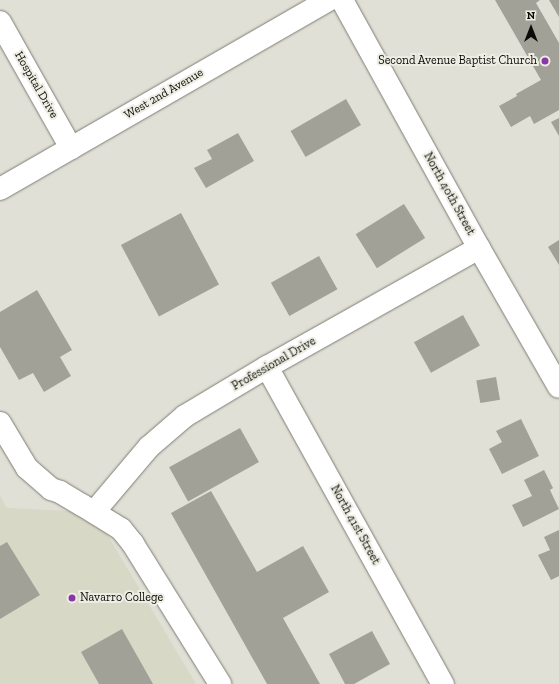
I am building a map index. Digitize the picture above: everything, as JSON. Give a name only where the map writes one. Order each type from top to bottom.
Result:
[{"type":"street","name":"West 2nd Avenue","points":[[0,189],[329,0]]},
{"type":"street","name":"North 40th Street","points":[[342,0],[479,248],[559,387]]},
{"type":"street","name":"Hospital Drive","points":[[0,22],[71,148]]},
{"type":"street","name":"Professional Drive","points":[[94,512],[149,447],[179,421],[267,367],[479,248]]},
{"type":"street","name":"North 41st Street","points":[[267,367],[443,684]]},
{"type":"street","points":[[0,423],[27,468],[51,490],[60,492],[94,512],[120,530],[133,544],[220,684]]},
{"type":"shaded area","name":"Navarro College","points":[[0,496],[7,508],[94,512],[196,684],[0,684]]},
{"type":"building","name":"Second Avenue Baptist Church","points":[[495,0],[540,0],[536,3],[559,43],[559,110],[534,124],[530,116],[511,127],[499,106],[517,96],[516,94],[541,80]]},
{"type":"building","points":[[549,0],[559,0],[559,17]]},
{"type":"building","points":[[346,99],[361,125],[306,157],[291,131]]},
{"type":"building","points":[[559,118],[559,136],[551,122]]},
{"type":"building","points":[[238,133],[254,161],[206,188],[194,168],[212,159],[207,150]]},
{"type":"building","points":[[404,204],[425,238],[377,268],[356,234]]},
{"type":"building","points":[[181,213],[219,285],[159,316],[121,245]]},
{"type":"building","points":[[559,240],[559,265],[548,247]]},
{"type":"building","points":[[319,256],[337,289],[289,316],[271,283]]},
{"type":"building","points":[[37,290],[72,350],[60,357],[71,376],[44,392],[33,373],[19,380],[0,347],[0,312]]},
{"type":"building","points":[[463,315],[480,346],[431,373],[414,342]]},
{"type":"building","points":[[496,377],[500,400],[480,403],[476,380]]},
{"type":"building","points":[[521,419],[539,456],[502,474],[489,449],[502,442],[496,431]]},
{"type":"building","points":[[240,428],[259,462],[188,501],[169,467]]},
{"type":"building","points":[[544,470],[553,488],[550,490],[559,509],[523,527],[512,505],[532,496],[524,480]]},
{"type":"building","points":[[211,491],[257,572],[303,546],[329,592],[283,618],[320,684],[267,684],[171,513]]},
{"type":"building","points":[[559,530],[559,576],[551,580],[538,555],[550,550],[544,537]]},
{"type":"building","points":[[7,542],[40,595],[0,619],[0,546]]},
{"type":"building","points":[[122,629],[153,684],[99,684],[81,652]]},
{"type":"building","points":[[372,631],[390,664],[354,684],[345,684],[329,654]]},
{"type":"place","name":"Second Avenue Baptist Church","points":[[545,61]]},
{"type":"place","name":"Navarro College","points":[[72,598]]}]
